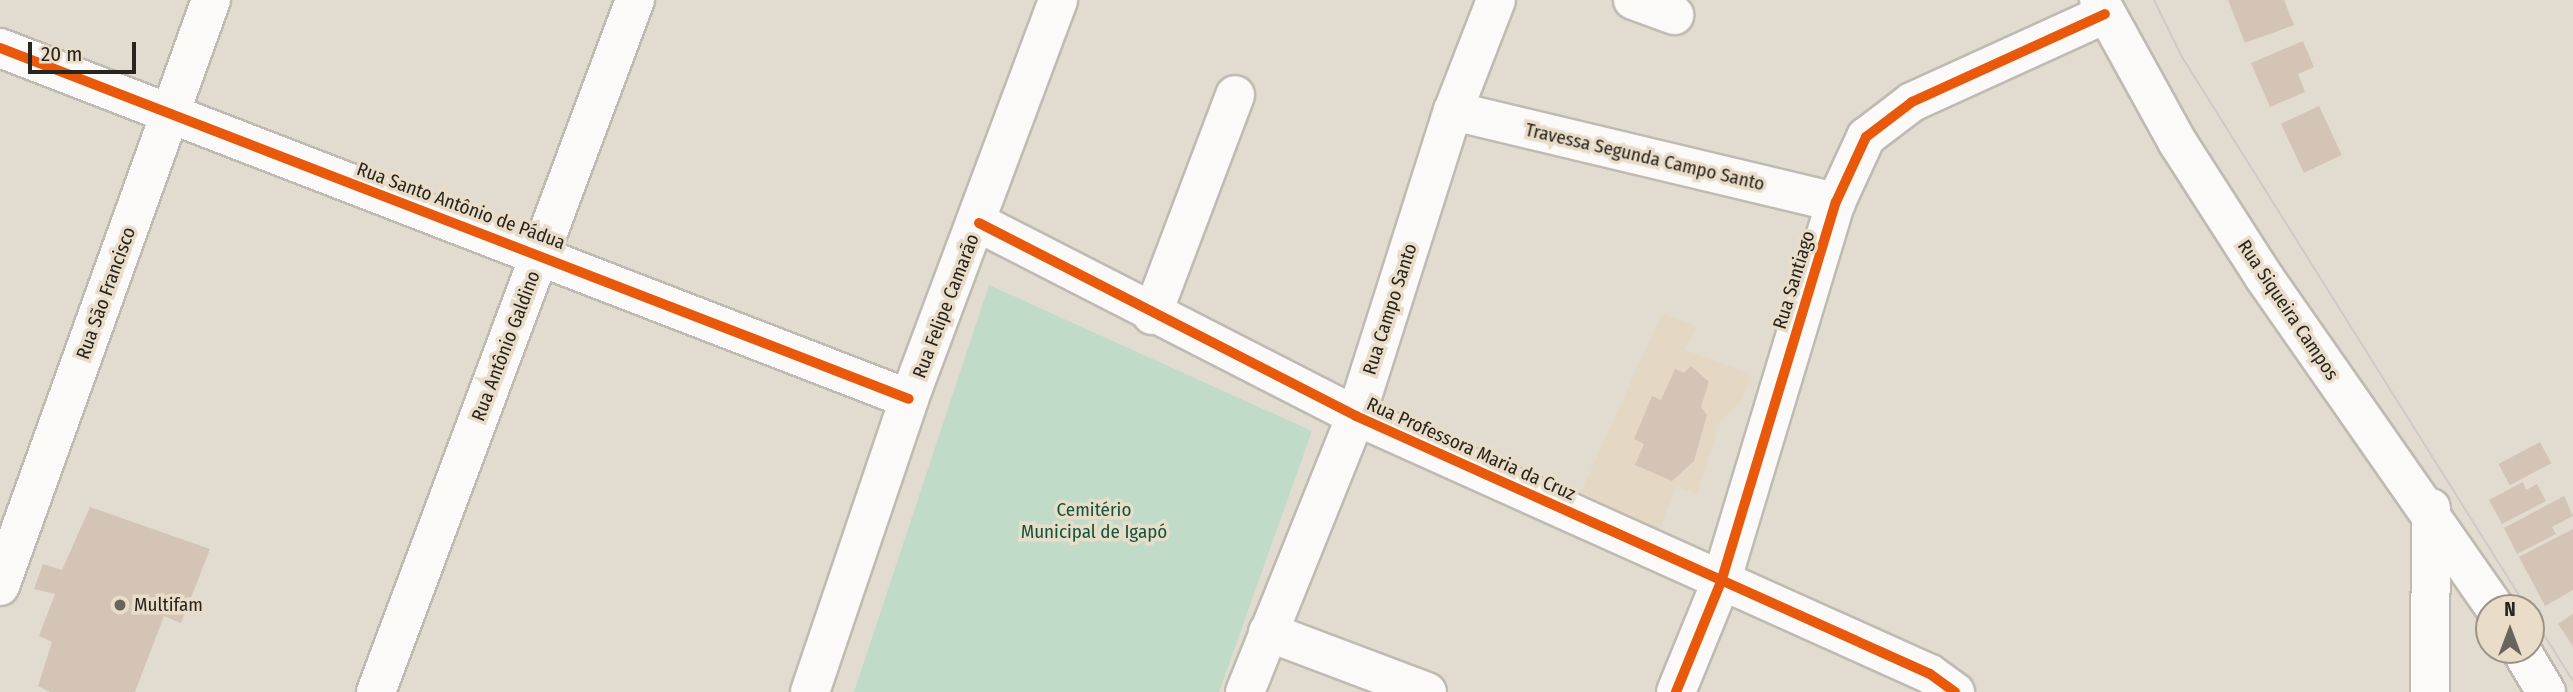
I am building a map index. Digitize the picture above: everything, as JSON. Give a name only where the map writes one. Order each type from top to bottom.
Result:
[{"type":"street","name":"Rua São Francisco","points":[[0,586],[211,0]]},
{"type":"street","name":"Rua Antônio Galdino","points":[[376,692],[635,0]]},
{"type":"street","name":"Rua Felipe Camarão","points":[[810,692],[909,400],[979,223],[1058,0]]},
{"type":"street","name":"Rua Campo Santo","points":[[1245,692],[1356,416],[1453,111],[1496,0]]},
{"type":"street","points":[[1633,0],[1674,15]]},
{"type":"street","name":"Rua Santiago","points":[[1676,692],[1721,582],[1836,202],[1853,160],[1882,123],[1912,102],[2102,7]]},
{"type":"street","name":"Rua Siqueira Campos","points":[[2102,7],[2178,143],[2264,277],[2431,508],[2486,594]]},
{"type":"street","name":"Rua Santo Antônio de Pádua","points":[[0,48],[170,117],[541,254],[909,400]]},
{"type":"street","points":[[1152,315],[1235,95]]},
{"type":"street","name":"Travessa Segunda Campo Santo","points":[[1453,111],[1836,202]]},
{"type":"street","name":"Rua Professora Maria da Cruz","points":[[979,223],[1152,315],[1356,416],[1930,674],[1955,692]]},
{"type":"street","points":[[2430,692],[2431,508]]},
{"type":"street","points":[[1268,632],[1427,692]]},
{"type":"street","points":[[2529,664],[2546,692]]},
{"type":"shaded area","points":[[1662,313],[1697,326],[1685,350],[1751,374],[1740,404],[1721,419],[1697,494],[1677,486],[1654,543],[1575,505]]},
{"type":"green space","name":"Cemitério Municipal de Igapó","points":[[989,285],[1312,431],[1219,692],[854,692]]},
{"type":"building","points":[[2228,0],[2284,0],[2294,25],[2245,43]]},
{"type":"building","points":[[2303,41],[2314,67],[2298,74],[2305,92],[2270,107],[2251,63]]},
{"type":"building","points":[[2319,106],[2342,155],[2304,173],[2281,124]]},
{"type":"building","points":[[1691,366],[1709,382],[1701,407],[1707,415],[1694,461],[1672,481],[1635,465],[1644,444],[1634,439],[1652,396],[1661,400],[1675,369],[1684,373]]},
{"type":"building","points":[[2540,442],[2551,463],[2510,485],[2499,464]]},
{"type":"building","points":[[2523,482],[2526,490],[2537,484],[2546,501],[2502,524],[2489,500]]},
{"type":"building","points":[[2564,496],[2573,516],[2552,527],[2556,534],[2517,554],[2504,528]]},
{"type":"building","name":"Multifam","points":[[90,507],[210,549],[181,623],[164,616],[135,692],[50,692],[38,686],[52,642],[39,636],[55,594],[34,589],[43,564],[62,570]]},
{"type":"building","points":[[2573,529],[2573,590],[2545,606],[2545,594],[2539,594],[2519,557]]},
{"type":"building","points":[[2573,614],[2573,646],[2558,624]]},
{"type":"tram line","points":[[2154,0],[2182,57],[2518,594]]},
{"type":"tram line","points":[[2545,636],[2573,681]]},
{"type":"cycle path","points":[[1676,692],[1721,582],[1836,202],[1866,137],[1912,102],[2105,14]]},
{"type":"cycle path","points":[[0,48],[909,399]]},
{"type":"cycle path","points":[[979,223],[1356,416],[1930,674],[1955,692]]},
{"type":"place","name":"Multifam","points":[[120,605]]}]
